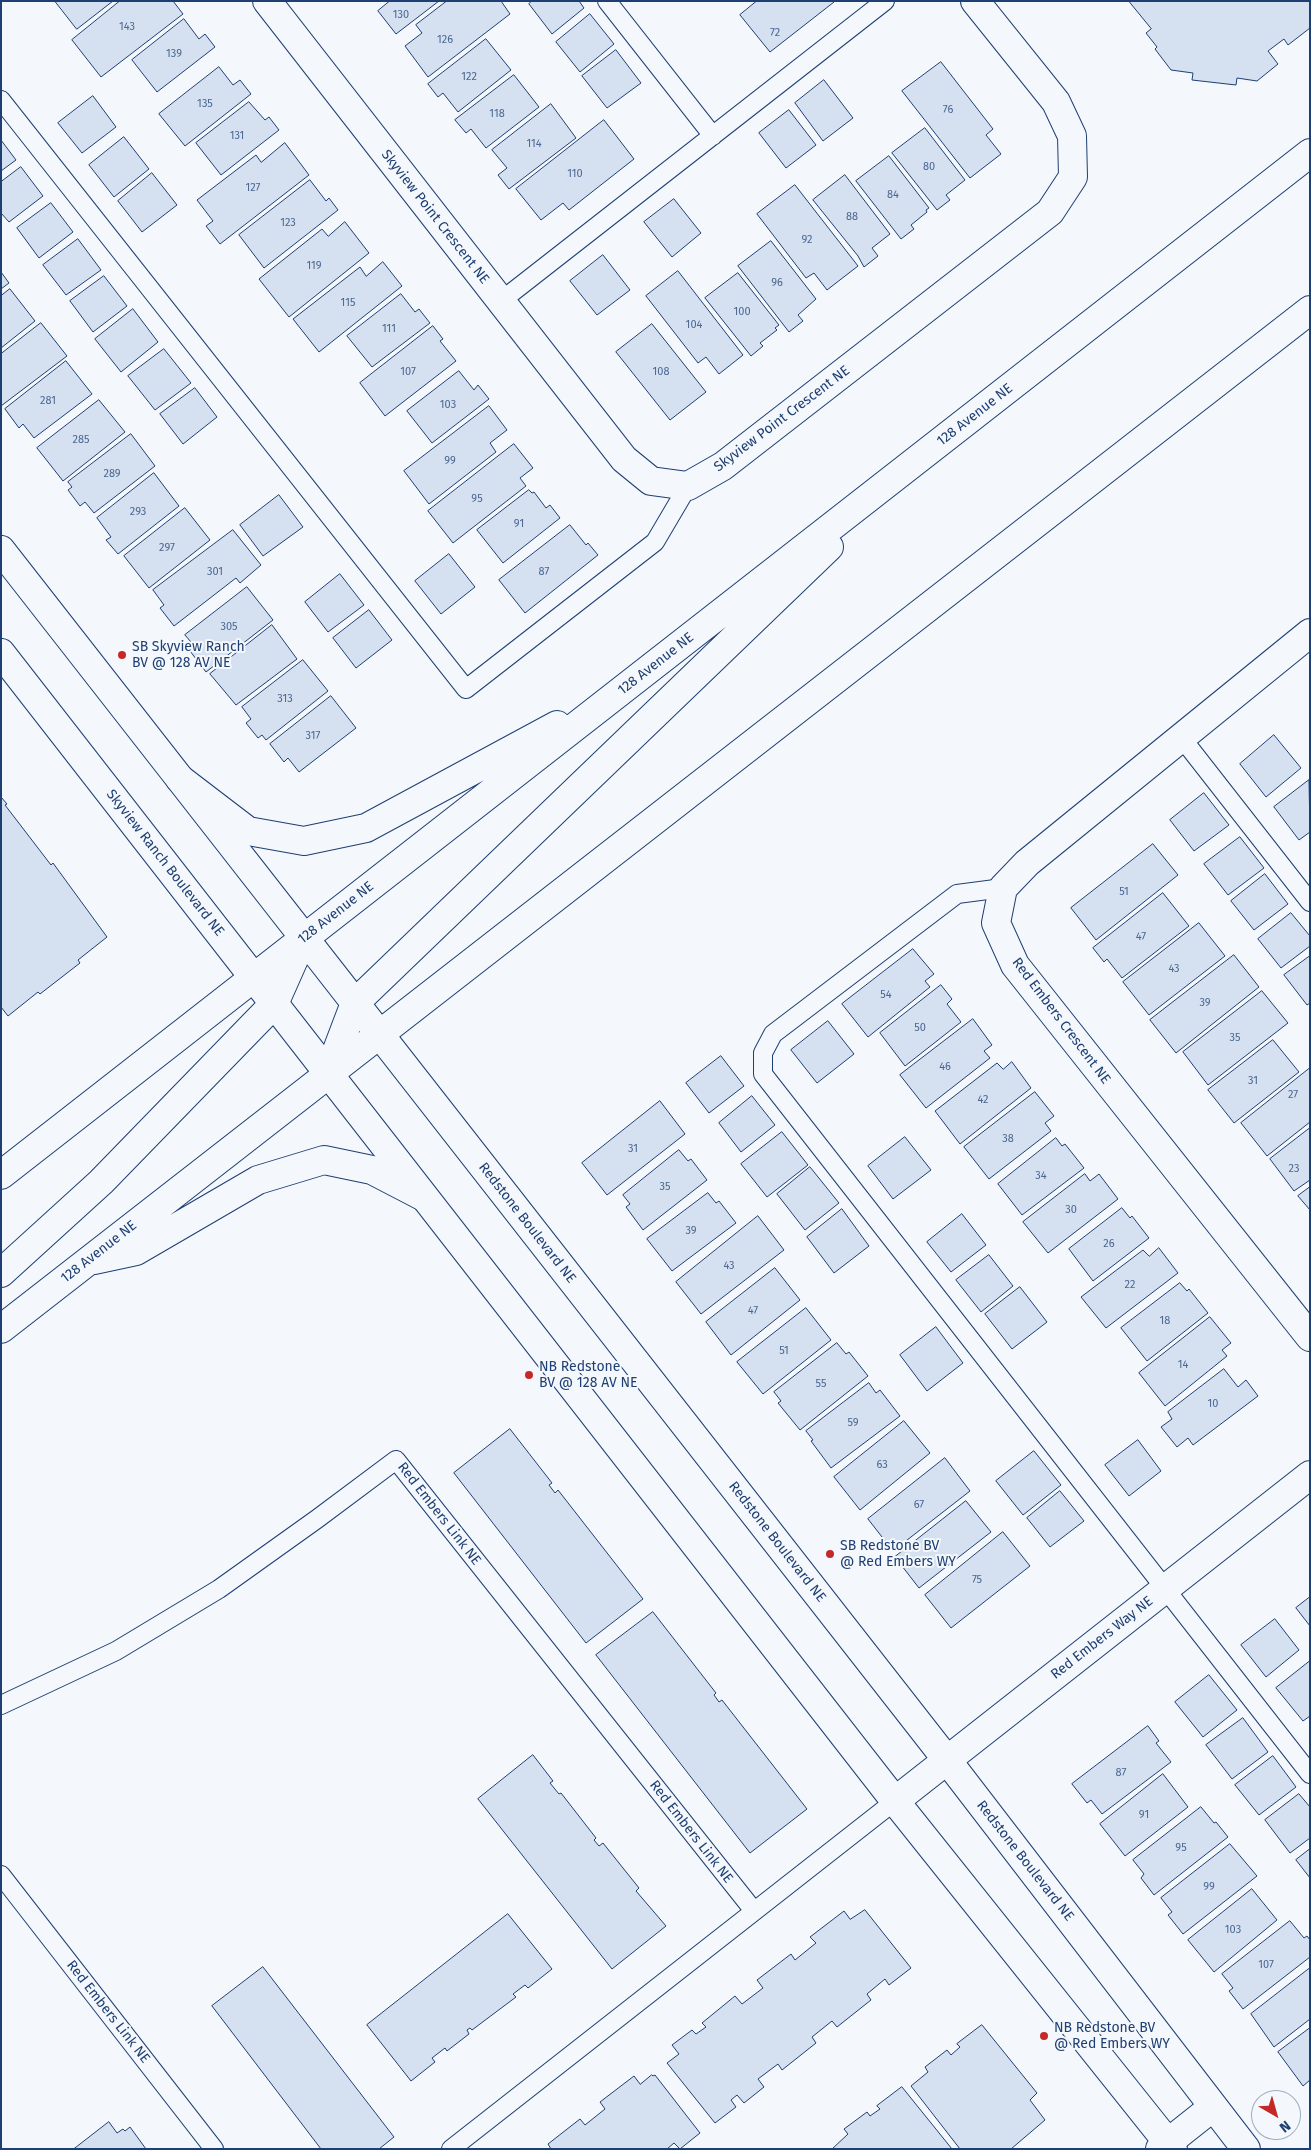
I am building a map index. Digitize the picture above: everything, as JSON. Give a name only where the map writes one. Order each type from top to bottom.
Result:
[{"type":"street","name":"Skyview Point Crescent NE","points":[[267,1],[624,459],[651,481],[688,486],[724,466],[1050,212],[1073,177],[1072,136],[1056,102],[975,1]]},
{"type":"street","name":"128 Avenue NE","points":[[1,1175],[1310,153]]},
{"type":"street","name":"128 Avenue NE","points":[[1,1329],[1310,310]]},
{"type":"street","points":[[908,468],[794,582],[520,842],[355,1003],[328,1074],[1167,2147],[1213,2107]]},
{"type":"street","points":[[1,550],[304,937],[274,1004],[101,1182],[1,1273]]},
{"type":"street","name":"Red Embers Crescent NE","points":[[1310,633],[1027,863],[1004,888],[996,923],[1014,965],[1310,1337]]},
{"type":"street","name":"Skyview Ranch Boulevard NE","points":[[1,653],[328,1074]]},
{"type":"street","points":[[180,779],[248,831],[304,841],[366,828],[622,691]]},
{"type":"street","name":"Redstone Boulevard NE","points":[[304,937],[947,1760],[1246,2149]]},
{"type":"street","points":[[87,1262],[136,1251],[258,1180],[324,1160],[372,1170],[422,1196]]},
{"type":"street","name":"Red Embers Way NE","points":[[895,1801],[1310,1475]]},
{"type":"lane","points":[[608,1],[713,136]]},
{"type":"lane","points":[[501,301],[886,1]]},
{"type":"lane","points":[[1,100],[466,688],[655,542],[688,486]]},
{"type":"lane","points":[[1181,738],[1310,902]]},
{"type":"lane","points":[[1004,888],[956,894],[773,1034],[763,1053],[763,1074],[1310,1774]]},
{"type":"lane","name":"Red Embers Link NE","points":[[1,1705],[116,1650],[219,1590],[396,1460],[754,1911]]},
{"type":"lane","points":[[451,2149],[895,1801]]},
{"type":"lane","name":"Red Embers Link NE","points":[[1,1875],[214,2149]]},
{"type":"building","points":[[55,1],[113,1],[77,29]]},
{"type":"building","points":[[120,1],[173,1],[183,14],[101,77],[72,40]]},
{"type":"building","points":[[390,1],[439,1],[396,34],[378,11]]},
{"type":"building","points":[[447,1],[501,1],[510,14],[428,77],[405,46],[422,33],[416,25]]},
{"type":"building","points":[[532,1],[579,1],[584,8],[552,34],[529,4]]},
{"type":"building","points":[[757,1],[834,2],[770,52],[740,15]]},
{"type":"building","points":[[1129,1],[1310,1],[1310,28],[1288,45],[1284,39],[1268,51],[1278,64],[1257,81],[1237,78],[1236,85],[1192,80],[1193,73],[1171,70],[1155,49],[1157,47],[1146,33],[1151,29]]},
{"type":"building","points":[[590,14],[614,44],[580,72],[556,42]]},
{"type":"building","points":[[184,19],[199,39],[205,34],[215,47],[157,92],[132,60]]},
{"type":"building","points":[[486,39],[511,70],[458,112],[443,93],[438,97],[428,84]]},
{"type":"building","points":[[616,50],[641,83],[607,108],[582,76]]},
{"type":"building","points":[[941,62],[993,129],[986,135],[1001,154],[970,178],[902,91]]},
{"type":"building","points":[[219,67],[233,85],[240,80],[251,94],[185,146],[159,114]]},
{"type":"building","points":[[514,75],[539,107],[486,148],[471,129],[466,133],[455,120]]},
{"type":"building","points":[[824,80],[853,118],[823,141],[795,103]]},
{"type":"building","points":[[93,96],[116,127],[82,153],[58,123]]},
{"type":"building","points":[[249,102],[265,120],[269,117],[279,130],[221,175],[196,143]]},
{"type":"building","points":[[551,104],[576,138],[509,189],[498,175],[507,168],[492,150]]},
{"type":"building","points":[[789,110],[816,145],[786,168],[759,133]]},
{"type":"building","points":[[604,120],[634,159],[569,210],[563,203],[541,220],[516,189]]},
{"type":"building","points":[[925,128],[965,180],[946,195],[950,200],[937,210],[892,153]]},
{"type":"building","points":[[124,137],[149,169],[114,197],[89,165]]},
{"type":"building","points":[[1,140],[16,160],[1,171]]},
{"type":"building","points":[[285,143],[309,175],[220,244],[206,226],[213,221],[197,200],[256,155],[261,162]]},
{"type":"building","points":[[889,156],[929,208],[926,210],[927,212],[911,225],[914,229],[901,239],[856,181]]},
{"type":"building","points":[[21,167],[43,196],[9,222],[1,213],[1,182]]},
{"type":"building","points":[[152,173],[177,205],[142,232],[118,201]]},
{"type":"building","points":[[845,175],[890,234],[872,248],[878,256],[864,267],[858,256],[813,200]]},
{"type":"building","points":[[310,180],[326,201],[329,198],[338,210],[264,268],[239,235]]},
{"type":"building","points":[[795,185],[858,266],[827,290],[814,273],[806,278],[757,214]]},
{"type":"building","points":[[674,199],[701,233],[672,257],[644,222]]},
{"type":"building","points":[[51,203],[73,232],[39,258],[17,228]]},
{"type":"building","points":[[345,222],[369,253],[289,317],[259,279],[322,229],[328,236]]},
{"type":"building","points":[[78,239],[101,270],[66,295],[43,265]]},
{"type":"building","points":[[771,241],[816,299],[798,315],[803,321],[789,332],[738,266]]},
{"type":"building","points":[[603,255],[630,290],[597,315],[570,281]]},
{"type":"building","points":[[383,262],[402,286],[319,352],[293,319],[360,267],[366,276]]},
{"type":"building","points":[[678,271],[743,355],[719,374],[706,357],[698,363],[646,296]]},
{"type":"building","points":[[1,272],[9,283],[1,289]]},
{"type":"building","points":[[738,273],[779,325],[775,328],[777,330],[760,343],[763,346],[751,356],[705,298]]},
{"type":"building","points":[[104,276],[127,306],[93,332],[70,301]]},
{"type":"building","points":[[10,289],[35,321],[1,348],[1,296]]},
{"type":"building","points":[[401,294],[415,312],[419,309],[430,323],[372,367],[347,336]]},
{"type":"building","points":[[133,309],[158,342],[121,372],[95,339]]},
{"type":"building","points":[[41,323],[67,356],[1,406],[1,354]]},
{"type":"building","points":[[652,324],[706,392],[670,420],[616,352]]},
{"type":"building","points":[[433,326],[443,339],[440,341],[456,361],[385,416],[360,383]]},
{"type":"building","points":[[164,349],[191,383],[155,410],[128,376]]},
{"type":"building","points":[[66,361],[92,394],[34,438],[23,424],[19,428],[5,409]]},
{"type":"building","points":[[459,371],[474,390],[478,385],[489,399],[432,443],[407,411]]},
{"type":"building","points":[[195,388],[217,417],[183,444],[160,414]]},
{"type":"building","points":[[99,400],[125,432],[63,481],[37,448]]},
{"type":"building","points":[[489,406],[507,430],[490,443],[496,452],[429,504],[404,471]]},
{"type":"building","points":[[131,434],[155,466],[94,513],[85,502],[80,506],[68,490],[72,487],[68,482]]},
{"type":"building","points":[[514,444],[533,468],[520,478],[526,486],[453,543],[428,511]]},
{"type":"building","points":[[154,473],[179,506],[118,554],[106,540],[111,537],[97,518]]},
{"type":"building","points":[[529,490],[532,493],[534,492],[546,508],[550,505],[560,518],[503,563],[477,530]]},
{"type":"building","points":[[279,495],[303,527],[263,556],[240,525]]},
{"type":"building","points":[[185,508],[210,540],[149,588],[124,556]]},
{"type":"building","points":[[570,525],[586,545],[588,543],[598,555],[525,613],[499,580]]},
{"type":"building","points":[[233,530],[261,565],[240,583],[236,578],[174,626],[160,608],[164,605],[153,590]]},
{"type":"building","points":[[449,554],[475,587],[441,614],[415,581]]},
{"type":"building","points":[[340,574],[364,605],[328,632],[305,602]]},
{"type":"building","points":[[247,587],[273,620],[206,672],[190,651],[196,648],[185,635]]},
{"type":"building","points":[[369,610],[392,640],[356,668],[333,638]]},
{"type":"building","points":[[272,625],[297,659],[236,705],[210,674]]},
{"type":"building","points":[[303,660],[328,691],[266,740],[262,735],[258,738],[246,723],[251,719],[242,707]]},
{"type":"building","points":[[331,696],[356,728],[299,772],[288,758],[284,762],[270,744]]},
{"type":"building","points":[[1274,735],[1301,768],[1266,797],[1240,764]]},
{"type":"building","points":[[1309,780],[1310,832],[1299,840],[1274,807]]},
{"type":"building","points":[[1204,793],[1229,825],[1194,851],[1170,820]]},
{"type":"building","points":[[1,797],[7,804],[5,805],[51,865],[53,863],[107,937],[78,960],[80,963],[40,994],[38,992],[8,1016],[1,1007]]},
{"type":"building","points":[[1240,837],[1264,868],[1228,895],[1204,864]]},
{"type":"building","points":[[1153,844],[1178,875],[1096,940],[1071,908]]},
{"type":"building","points":[[1265,874],[1288,904],[1254,930],[1231,901]]},
{"type":"building","points":[[1163,893],[1189,926],[1122,978],[1107,959],[1104,962],[1093,948]]},
{"type":"building","points":[[1291,913],[1310,936],[1310,946],[1281,968],[1258,939]]},
{"type":"building","points":[[1199,923],[1225,956],[1149,1015],[1123,982]]},
{"type":"building","points":[[913,949],[934,974],[925,981],[930,987],[868,1037],[842,1004]]},
{"type":"building","points":[[1234,955],[1259,987],[1176,1053],[1150,1020]]},
{"type":"building","points":[[1310,956],[1310,1003],[1307,1005],[1284,975]]},
{"type":"building","points":[[941,985],[952,999],[947,1004],[961,1022],[905,1066],[880,1033]]},
{"type":"building","points":[[1262,991],[1288,1023],[1208,1085],[1183,1052]]},
{"type":"building","points":[[973,1019],[992,1045],[984,1051],[990,1058],[926,1108],[900,1075]]},
{"type":"building","points":[[828,1021],[854,1054],[817,1083],[791,1050]]},
{"type":"building","points":[[1273,1040],[1299,1072],[1234,1123],[1208,1090]]},
{"type":"building","points":[[721,1056],[744,1086],[709,1113],[686,1083]]},
{"type":"building","points":[[1012,1062],[1031,1088],[960,1144],[935,1111],[997,1063],[1003,1069]]},
{"type":"building","points":[[1310,1068],[1310,1122],[1267,1156],[1241,1123]]},
{"type":"building","points":[[1035,1092],[1054,1116],[1045,1123],[1051,1131],[989,1179],[964,1147]]},
{"type":"building","points":[[752,1096],[775,1125],[741,1152],[719,1123]]},
{"type":"building","points":[[660,1101],[685,1134],[607,1195],[582,1163]]},
{"type":"building","points":[[1310,1128],[1310,1180],[1294,1191],[1270,1159]]},
{"type":"building","points":[[782,1132],[808,1165],[767,1197],[741,1164]]},
{"type":"building","points":[[905,1137],[931,1170],[893,1199],[868,1166]]},
{"type":"building","points":[[1056,1138],[1062,1146],[1065,1144],[1084,1168],[1022,1215],[998,1184]]},
{"type":"building","points":[[679,1150],[688,1161],[691,1159],[707,1180],[643,1230],[626,1207],[630,1204],[623,1195]]},
{"type":"building","points":[[810,1167],[839,1203],[805,1230],[777,1194]]},
{"type":"building","points":[[1085,1174],[1090,1181],[1099,1174],[1118,1199],[1048,1253],[1023,1222]]},
{"type":"building","points":[[1310,1187],[1310,1210],[1298,1196]]},
{"type":"building","points":[[708,1193],[716,1203],[719,1201],[736,1223],[672,1271],[647,1239]]},
{"type":"building","points":[[1122,1208],[1130,1218],[1132,1216],[1149,1238],[1093,1281],[1069,1249]]},
{"type":"building","points":[[842,1209],[869,1246],[834,1273],[807,1237]]},
{"type":"building","points":[[962,1214],[986,1245],[951,1272],[927,1242]]},
{"type":"building","points":[[758,1216],[784,1250],[701,1314],[676,1282]]},
{"type":"building","points":[[1159,1248],[1178,1273],[1106,1328],[1081,1297],[1143,1250],[1149,1256]]},
{"type":"building","points":[[989,1255],[1013,1286],[981,1312],[956,1280]]},
{"type":"building","points":[[775,1268],[800,1300],[731,1355],[706,1322]]},
{"type":"building","points":[[1180,1283],[1187,1291],[1189,1289],[1208,1313],[1147,1361],[1121,1328]]},
{"type":"building","points":[[1020,1287],[1047,1322],[1012,1349],[985,1314]]},
{"type":"building","points":[[806,1308],[831,1340],[763,1394],[737,1362]]},
{"type":"building","points":[[1210,1317],[1231,1343],[1222,1350],[1227,1356],[1165,1406],[1139,1373]]},
{"type":"building","points":[[936,1327],[963,1363],[927,1391],[900,1355]]},
{"type":"building","points":[[837,1343],[846,1354],[849,1352],[868,1376],[800,1430],[778,1403],[781,1401],[774,1392]]},
{"type":"building","points":[[1224,1369],[1238,1387],[1246,1380],[1258,1396],[1193,1445],[1188,1438],[1177,1447],[1161,1427],[1172,1419],[1168,1412]]},
{"type":"building","points":[[869,1383],[876,1393],[880,1390],[900,1416],[831,1468],[806,1431]]},
{"type":"building","points":[[904,1421],[930,1453],[860,1510],[834,1477]]},
{"type":"building","points":[[510,1429],[552,1483],[549,1485],[555,1493],[558,1490],[643,1599],[586,1643],[454,1473]]},
{"type":"building","points":[[1138,1440],[1161,1471],[1129,1496],[1105,1465]]},
{"type":"building","points":[[1034,1451],[1061,1485],[1023,1515],[996,1481]]},
{"type":"building","points":[[945,1458],[970,1491],[893,1551],[868,1519]]},
{"type":"building","points":[[1060,1491],[1084,1521],[1050,1547],[1027,1518]]},
{"type":"building","points":[[966,1501],[991,1532],[919,1588],[895,1557]]},
{"type":"building","points":[[1003,1532],[1030,1566],[951,1628],[925,1595]]},
{"type":"building","points":[[1310,1597],[1310,1626],[1296,1608]]},
{"type":"building","points":[[653,1612],[716,1693],[714,1695],[719,1702],[722,1700],[807,1809],[750,1853],[596,1655]]},
{"type":"building","points":[[1275,1619],[1299,1650],[1266,1677],[1241,1645]]},
{"type":"building","points":[[1310,1661],[1310,1716],[1303,1721],[1276,1688]]},
{"type":"building","points":[[1209,1675],[1237,1710],[1203,1737],[1175,1702]]},
{"type":"building","points":[[1243,1718],[1268,1752],[1232,1779],[1206,1745]]},
{"type":"building","points":[[1148,1726],[1159,1741],[1156,1743],[1171,1762],[1102,1814],[1091,1800],[1087,1803],[1072,1784]]},
{"type":"building","points":[[533,1755],[553,1781],[550,1783],[559,1794],[561,1793],[596,1838],[594,1840],[599,1846],[603,1843],[639,1888],[636,1891],[666,1926],[612,1969],[478,1799]]},
{"type":"building","points":[[1273,1756],[1296,1787],[1259,1815],[1235,1785]]},
{"type":"building","points":[[1163,1774],[1188,1807],[1125,1856],[1100,1824]]},
{"type":"building","points":[[1299,1794],[1310,1807],[1310,1838],[1290,1853],[1265,1820]]},
{"type":"building","points":[[1201,1807],[1228,1837],[1154,1895],[1141,1878],[1144,1874],[1133,1860]]},
{"type":"building","points":[[1230,1844],[1257,1876],[1183,1934],[1168,1915],[1172,1912],[1161,1898]]},
{"type":"building","points":[[1310,1849],[1310,1878],[1296,1860]]},
{"type":"building","points":[[1252,1889],[1277,1920],[1214,1972],[1188,1940]]},
{"type":"building","points":[[865,1910],[911,1968],[889,1985],[885,1979],[867,1994],[871,2000],[837,2027],[832,2021],[812,2037],[816,2043],[782,2070],[778,2064],[758,2079],[764,2087],[744,2103],[737,2095],[731,2100],[736,2107],[715,2123],[667,2063],[679,2054],[672,2045],[692,2030],[696,2034],[706,2027],[702,2023],[735,1996],[742,2004],[763,1988],[757,1980],[791,1954],[795,1960],[816,1943],[810,1937],[844,1911],[850,1919]]},
{"type":"building","points":[[508,1914],[552,1969],[528,1988],[525,1985],[513,1994],[516,1997],[472,2030],[470,2028],[467,2030],[469,2034],[447,2051],[445,2048],[432,2058],[435,2062],[411,2081],[367,2025]]},
{"type":"building","points":[[1290,1921],[1304,1938],[1307,1936],[1310,1940],[1310,1957],[1243,2009],[1229,1991],[1233,1988],[1222,1974]]},
{"type":"building","points":[[263,1967],[394,2137],[379,2149],[321,2149],[212,2006]]},
{"type":"building","points":[[1310,1968],[1310,2019],[1274,2047],[1251,2014]]},
{"type":"building","points":[[982,2025],[1037,2093],[1030,2100],[1045,2120],[1011,2149],[960,2149],[911,2086],[928,2072],[925,2067],[947,2050],[951,2055],[960,2047],[957,2044]]},
{"type":"building","points":[[1310,2028],[1310,2080],[1303,2086],[1278,2052]]},
{"type":"building","points":[[652,2075],[655,2075],[700,2133],[680,2149],[674,2143],[667,2149],[551,2149],[548,2144],[580,2119],[585,2125],[605,2109],[600,2102],[634,2076],[640,2084]]},
{"type":"building","points":[[902,2087],[952,2149],[832,2149],[848,2134],[844,2129],[867,2112],[870,2116],[880,2109],[877,2106]]},
{"type":"building","points":[[109,2122],[117,2133],[123,2129],[125,2131],[130,2127],[146,2149],[74,2149]]},
{"type":"place","name":"SB Skyview Ranch BV @ 128 AV NE","points":[[122,655]]},
{"type":"place","name":"NB Redstone BV @ 128 AV NE","points":[[529,1375]]},
{"type":"place","name":"SB Redstone BV @ Red Embers WY","points":[[830,1554]]},
{"type":"place","name":"NB Redstone BV @ Red Embers WY","points":[[1044,2036]]}]
